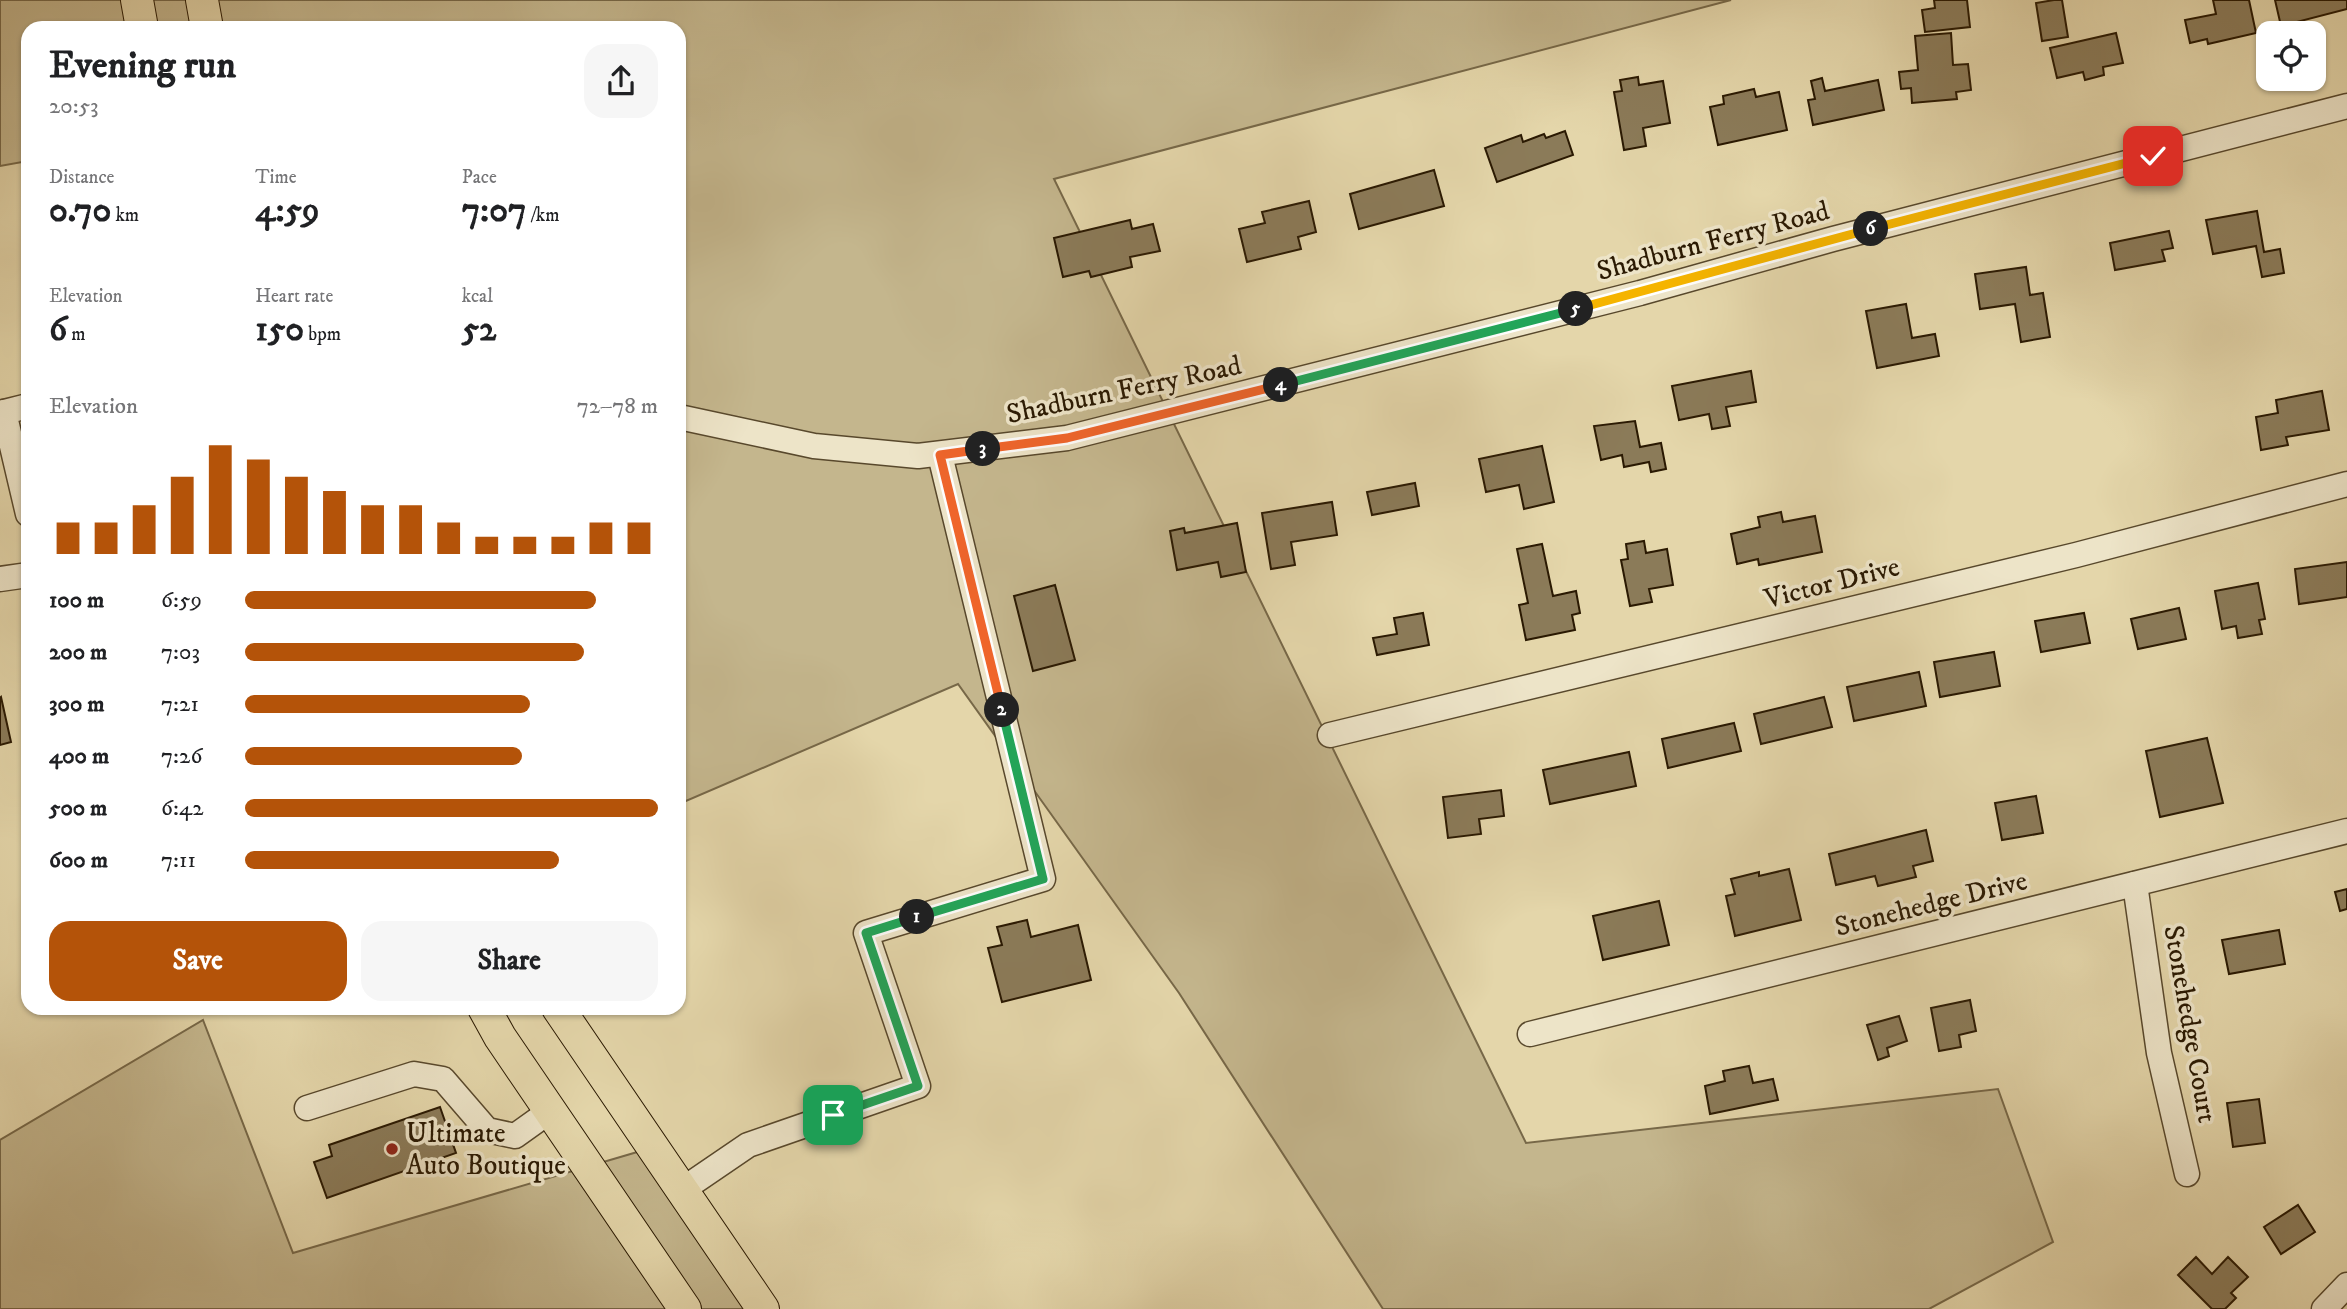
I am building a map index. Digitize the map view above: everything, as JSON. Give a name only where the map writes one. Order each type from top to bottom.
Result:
[{"type":"main road","points":[[136,0],[140,21]]},
{"type":"main road","points":[[202,0],[206,21]]},
{"type":"main road","points":[[488,1015],[500,1037],[685,1309]]},
{"type":"main road","points":[[563,1015],[763,1309]]},
{"type":"street","name":"Shadburn Ferry Road","points":[[686,419],[814,446],[918,456],[1067,438],[1627,296],[1833,239],[2347,106]]},
{"type":"street","points":[[21,408],[2,412],[21,488]]},
{"type":"street","points":[[682,1190],[748,1145],[918,1086],[866,933],[1043,879],[940,455]]},
{"type":"street","name":"Victor Drive","points":[[1330,735],[2062,559],[2347,484]]},
{"type":"street","points":[[0,579],[21,576]]},
{"type":"street","name":"Stonehedge Drive","points":[[1530,1034],[2347,831]]},
{"type":"street","name":"Stonehedge Court","points":[[2135,884],[2159,1053],[2187,1174]]},
{"type":"street","points":[[307,1108],[414,1074],[443,1079],[487,1130],[515,1136],[550,1111]]},
{"type":"street","points":[[2324,1309],[2347,1285]]},
{"type":"shaded area","points":[[0,0],[1731,0],[1054,179],[1526,1143],[1998,1089],[2053,1242],[1929,1309],[1383,1309],[1179,993],[958,684],[686,801],[686,21],[21,21],[21,162],[0,166]]},
{"type":"shaded area","points":[[203,1020],[293,1253],[651,1148],[763,1309],[0,1309],[0,1140]]},
{"type":"building","points":[[1934,0],[1967,0],[1970,27],[1925,32],[1922,10],[1935,8]]},
{"type":"building","points":[[2062,0],[2068,37],[2042,41],[2036,3]]},
{"type":"building","points":[[2213,0],[2249,0],[2256,33],[2208,44],[2207,39],[2190,43],[2185,20],[2216,14]]},
{"type":"building","points":[[2275,0],[2347,0],[2347,9],[2300,21],[2280,21]]},
{"type":"building","points":[[1951,33],[1953,65],[1968,64],[1971,90],[1956,92],[1957,99],[1912,103],[1911,88],[1901,89],[1899,72],[1918,70],[1915,36]]},
{"type":"building","points":[[2116,33],[2123,63],[2103,67],[2104,75],[2085,80],[2083,72],[2057,78],[2050,48]]},
{"type":"building","points":[[1638,77],[1639,85],[1663,81],[1670,123],[1643,128],[1646,146],[1624,150],[1614,92],[1622,91],[1620,80]]},
{"type":"building","points":[[1822,78],[1825,91],[1878,80],[1884,110],[1813,125],[1808,100],[1815,99],[1811,81]]},
{"type":"building","points":[[1754,89],[1756,97],[1779,92],[1787,130],[1718,145],[1710,107],[1724,104],[1723,96]]},
{"type":"building","points":[[1565,131],[1573,155],[1497,182],[1485,148],[1521,135],[1523,142],[1544,134],[1546,138]]},
{"type":"building","points":[[1434,170],[1444,206],[1359,229],[1350,194]]},
{"type":"building","points":[[1309,201],[1316,232],[1298,237],[1301,249],[1247,262],[1239,229],[1265,223],[1262,212]]},
{"type":"building","points":[[2257,211],[2264,252],[2280,249],[2284,273],[2262,277],[2256,246],[2213,254],[2206,220]]},
{"type":"building","points":[[1130,220],[1132,229],[1153,224],[1160,251],[1130,257],[1132,267],[1091,277],[1089,271],[1063,277],[1054,238]]},
{"type":"building","points":[[2169,231],[2173,248],[2162,250],[2165,261],[2115,270],[2110,243]]},
{"type":"building","points":[[2026,267],[2030,295],[2043,293],[2050,337],[2021,342],[2015,304],[1980,309],[1975,274]]},
{"type":"building","points":[[1906,304],[1912,338],[1935,334],[1939,356],[1877,368],[1866,311]]},
{"type":"building","points":[[1751,371],[1756,402],[1726,407],[1730,426],[1712,429],[1709,414],[1679,420],[1672,386]]},
{"type":"building","points":[[2322,391],[2329,430],[2286,437],[2288,445],[2261,450],[2256,417],[2278,413],[2276,400]]},
{"type":"building","points":[[1635,421],[1640,447],[1661,443],[1666,469],[1651,472],[1649,462],[1624,467],[1622,455],[1601,460],[1594,426]]},
{"type":"building","points":[[1542,446],[1554,502],[1524,509],[1519,485],[1486,492],[1479,459]]},
{"type":"building","points":[[1415,483],[1419,506],[1372,515],[1367,492]]},
{"type":"building","points":[[1332,502],[1337,535],[1291,542],[1295,565],[1271,569],[1262,513]]},
{"type":"building","points":[[1781,512],[1783,522],[1815,516],[1822,552],[1759,565],[1758,559],[1737,564],[1731,534],[1760,527],[1758,517]]},
{"type":"building","points":[[1237,523],[1246,572],[1221,577],[1218,562],[1177,570],[1170,531],[1184,528],[1185,533]]},
{"type":"building","points":[[1644,541],[1646,553],[1667,549],[1673,585],[1649,589],[1652,602],[1630,606],[1621,560],[1628,559],[1626,544]]},
{"type":"building","points":[[1542,544],[1553,596],[1576,591],[1580,613],[1572,615],[1575,630],[1526,640],[1519,605],[1528,603],[1517,549]]},
{"type":"building","points":[[2347,562],[2347,597],[2299,604],[2295,569]]},
{"type":"building","points":[[2258,583],[2265,619],[2259,620],[2262,634],[2238,638],[2236,626],[2222,629],[2215,591]]},
{"type":"building","points":[[1055,585],[1075,660],[1033,671],[1014,596]]},
{"type":"building","points":[[2179,608],[2186,639],[2138,649],[2131,619]]},
{"type":"building","points":[[1423,613],[1429,645],[1377,655],[1373,638],[1397,634],[1394,618]]},
{"type":"building","points":[[2084,613],[2090,643],[2041,652],[2035,621]]},
{"type":"building","points":[[1994,652],[2000,686],[1940,697],[1934,662]]},
{"type":"building","points":[[1919,672],[1926,706],[1854,721],[1847,687]]},
{"type":"building","points":[[1824,697],[1832,727],[1761,744],[1754,714]]},
{"type":"building","points":[[0,698],[11,742],[0,745]]},
{"type":"building","points":[[1734,723],[1741,751],[1668,768],[1662,739]]},
{"type":"building","points":[[2207,738],[2223,803],[2160,817],[2146,751]]},
{"type":"building","points":[[1629,752],[1636,786],[1550,804],[1543,770]]},
{"type":"building","points":[[1501,790],[1504,816],[1479,819],[1481,834],[1448,838],[1443,797]]},
{"type":"building","points":[[2036,796],[2043,833],[2002,840],[1995,803]]},
{"type":"building","points":[[1926,830],[1933,861],[1913,866],[1916,877],[1878,886],[1875,876],[1836,885],[1829,854]]},
{"type":"building","points":[[1789,869],[1801,920],[1735,936],[1726,896],[1735,894],[1731,879],[1759,872],[1759,876]]},
{"type":"building","points":[[2347,889],[2347,909],[2340,911],[2335,892]]},
{"type":"building","points":[[1659,901],[1669,945],[1603,960],[1593,916]]},
{"type":"building","points":[[1027,920],[1031,937],[1078,925],[1091,980],[1002,1002],[988,948],[1002,945],[997,927]]},
{"type":"building","points":[[2279,930],[2285,964],[2229,974],[2222,940]]},
{"type":"building","points":[[1970,1000],[1976,1031],[1959,1035],[1961,1047],[1939,1051],[1931,1008]]},
{"type":"building","points":[[1899,1016],[1907,1041],[1887,1048],[1889,1056],[1878,1060],[1867,1025]]},
{"type":"building","points":[[1749,1066],[1753,1083],[1773,1079],[1778,1100],[1710,1114],[1705,1086],[1725,1081],[1723,1071]]},
{"type":"building","points":[[2259,1099],[2265,1143],[2233,1147],[2227,1103]]},
{"type":"building","name":"Ultimate Auto Boutique","points":[[440,1107],[456,1153],[327,1198],[314,1162],[332,1156],[329,1145]]},
{"type":"building","points":[[2298,1205],[2315,1232],[2281,1254],[2264,1227]]},
{"type":"building","points":[[2196,1257],[2212,1274],[2228,1257],[2248,1277],[2231,1293],[2236,1298],[2225,1309],[2212,1309],[2178,1275]]},
{"type":"place","name":"Ultimate Auto Boutique","points":[[392,1149]]},
{"type":"route","points":[[833,1115],[918,1086],[866,933],[1043,879],[940,455],[1067,438],[1227,399],[1640,293],[1833,239],[2153,156]]}]
